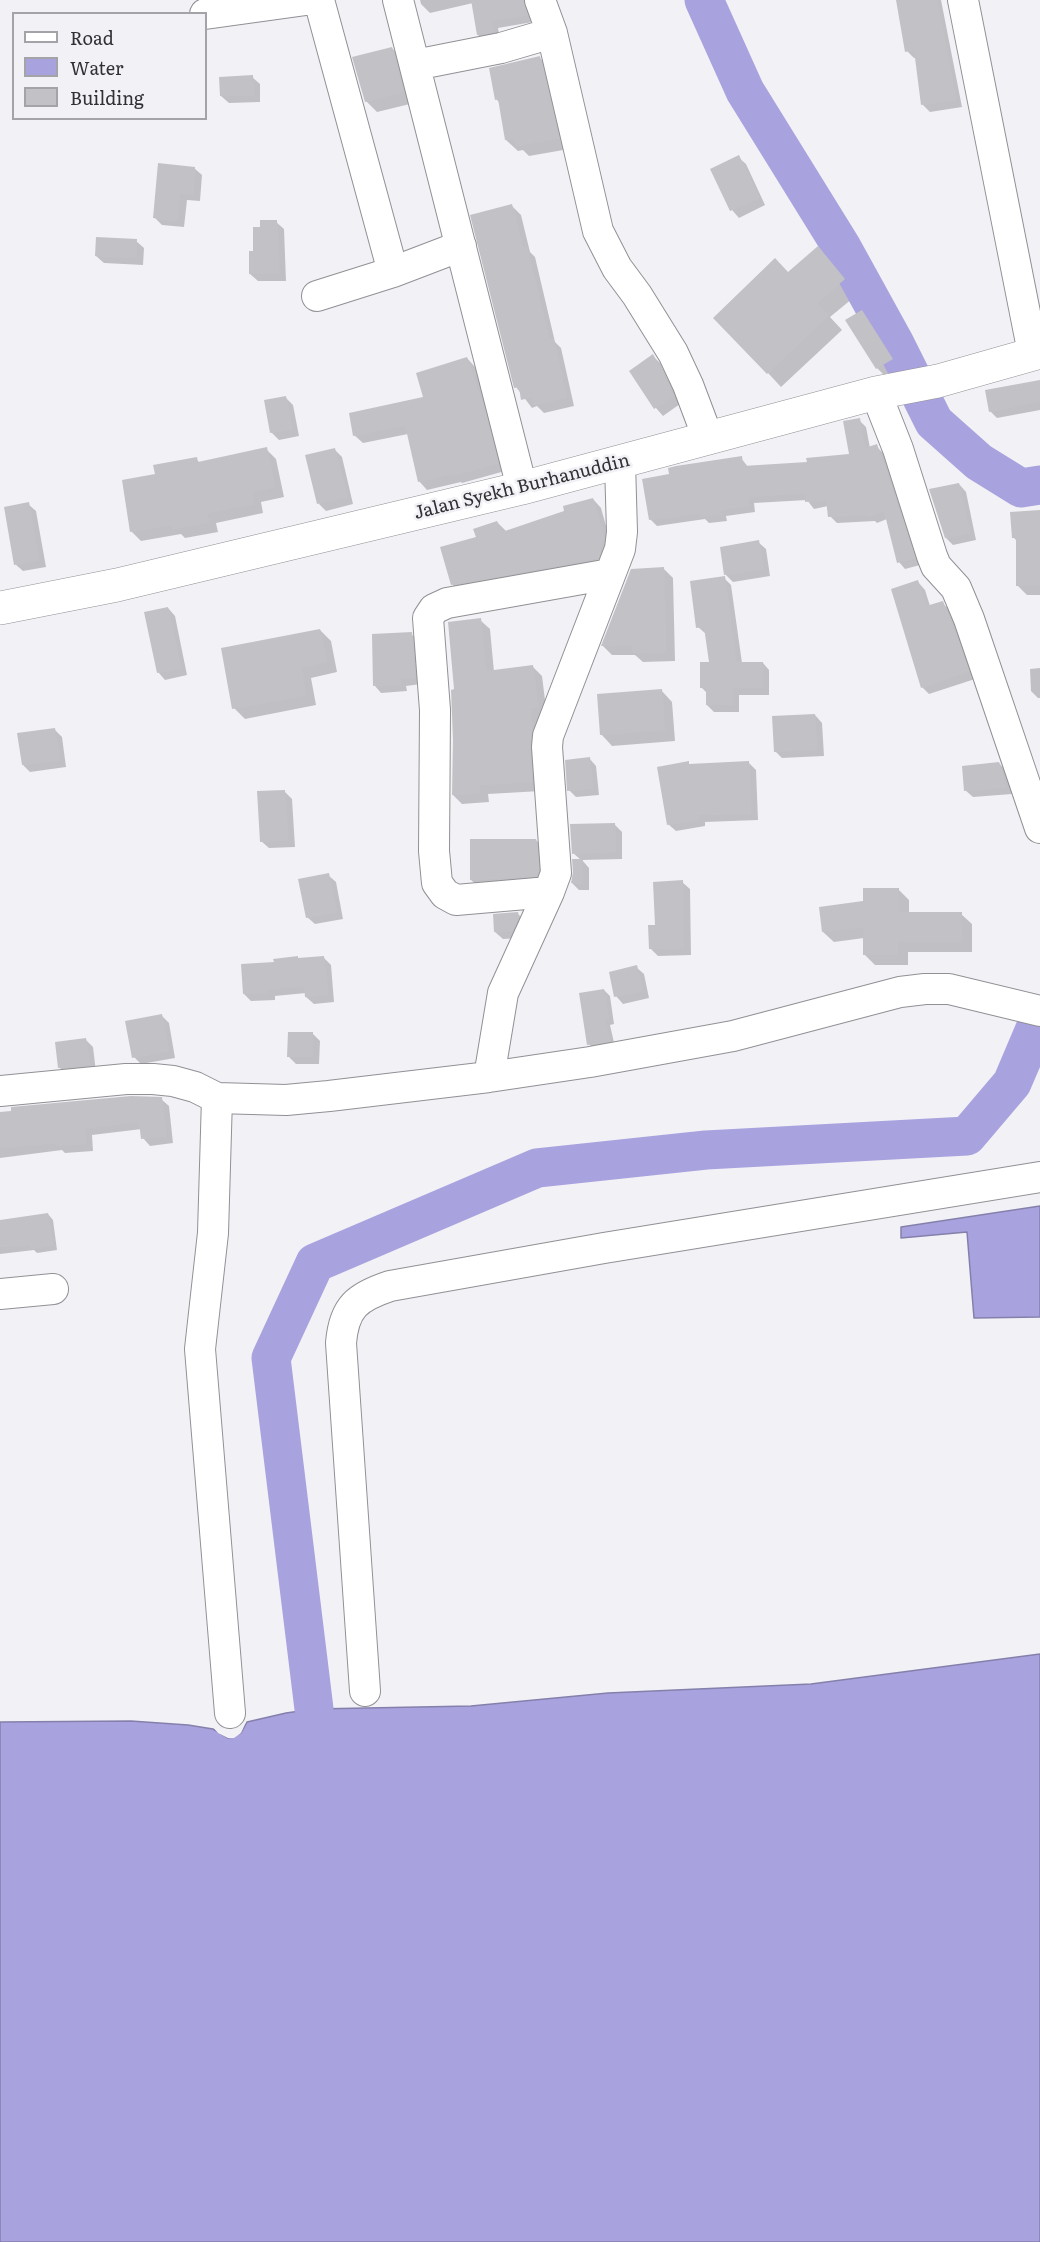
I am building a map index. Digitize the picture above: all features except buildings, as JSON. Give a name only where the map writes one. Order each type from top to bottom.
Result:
[{"type":"main road","name":"Jalan Syekh Burhanuddin","points":[[0,608],[117,585],[522,488],[888,391],[938,381],[1037,352]]},
{"type":"street","points":[[207,14],[306,0]]},
{"type":"street","points":[[319,0],[393,272]]},
{"type":"street","points":[[398,0],[522,488]]},
{"type":"street","points":[[540,0],[552,33],[598,231],[617,268],[637,295],[673,353],[708,438]]},
{"type":"street","points":[[963,0],[1037,352]]},
{"type":"street","points":[[415,66],[501,48],[552,33]]},
{"type":"street","points":[[317,296],[393,272],[461,246]]},
{"type":"street","points":[[888,391],[898,449],[932,556],[936,566],[956,588],[969,619],[1040,828]]},
{"type":"street","points":[[489,1077],[503,993],[556,873],[548,736],[620,549],[622,532],[620,463]]},
{"type":"street","points":[[549,892],[456,900],[445,894],[437,883],[434,851],[435,710],[428,618],[434,609],[447,603],[610,574]]},
{"type":"street","points":[[0,1091],[126,1079],[153,1079],[195,1087],[217,1098],[286,1100],[489,1077],[590,1062],[733,1036],[900,992],[925,988],[949,988],[1040,1011]]},
{"type":"street","points":[[217,1098],[213,1233],[200,1348],[230,1713]]},
{"type":"street","points":[[365,1691],[341,1343],[346,1317],[359,1299],[368,1293],[412,1282],[604,1248],[1040,1177]]},
{"type":"street","points":[[0,1294],[53,1289]]},
{"type":"water","points":[[1040,1206],[1040,1317],[974,1318],[967,1232],[901,1238],[901,1227]]},
{"type":"water","points":[[1040,1654],[1040,2242],[0,2242],[0,1722],[131,1721],[188,1725],[213,1729],[228,1738],[241,1733],[247,1722],[314,1709],[471,1706],[608,1693],[811,1684]]},
{"type":"pier","points":[[247,1719],[241,1733],[234,1738],[218,1733],[212,1726],[225,1734],[233,1735],[239,1731]]},
{"type":"waterway","points":[[704,0],[745,91],[841,246],[895,344],[934,422],[979,462],[1021,488],[1040,485]]},
{"type":"waterway","points":[[314,1709],[271,1358],[315,1263],[537,1168],[706,1150],[967,1136],[1012,1083],[1040,1017]]}]
